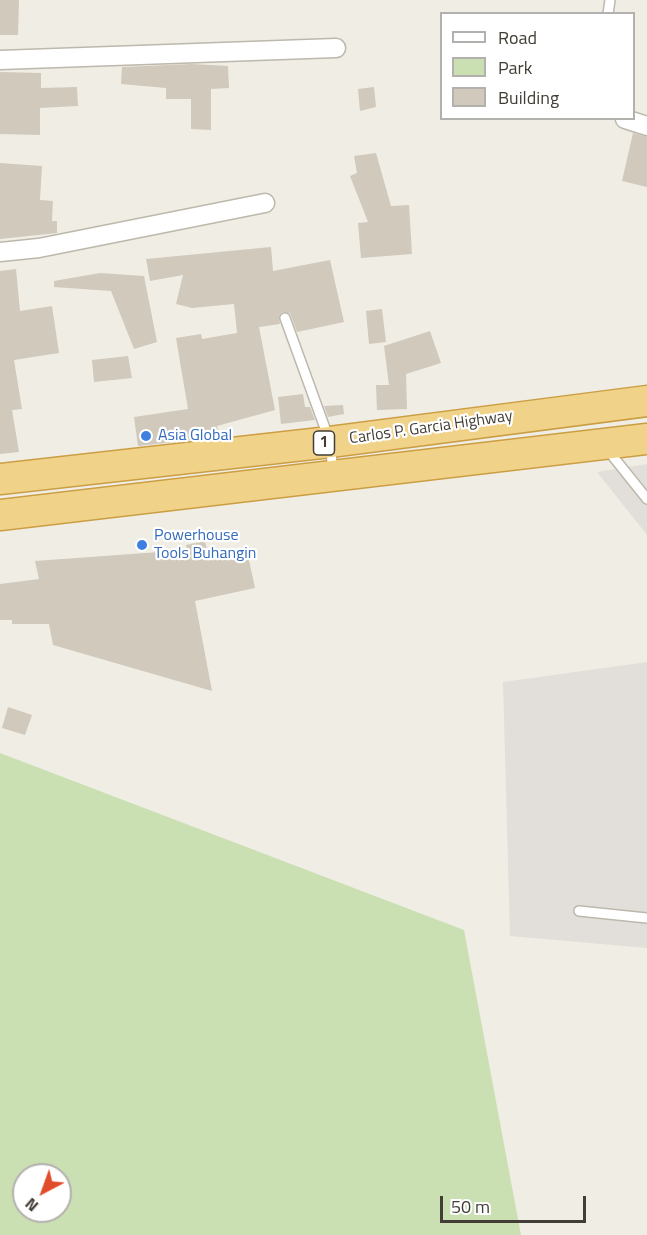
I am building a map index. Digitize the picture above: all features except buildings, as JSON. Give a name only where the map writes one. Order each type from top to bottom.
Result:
[{"type":"highway","name":"Carlos P. Garcia Highway","points":[[0,479],[330,442],[647,401]]},
{"type":"highway","name":"Carlos P. Garcia Highway","points":[[0,515],[333,474],[647,439]]},
{"type":"highway","points":[[176,458],[181,494]]},
{"type":"highway","points":[[79,469],[84,505]]},
{"type":"street","points":[[0,60],[336,48]]},
{"type":"street","points":[[628,120],[647,126]]},
{"type":"street","points":[[0,252],[39,248],[265,203]]},
{"type":"lane","points":[[285,318],[330,442],[333,474]]},
{"type":"lane","points":[[602,444],[647,499]]},
{"type":"lane","points":[[579,911],[647,918]]},
{"type":"shaded area","points":[[647,464],[647,535],[597,472]]},
{"type":"shaded area","points":[[647,662],[647,948],[510,936],[503,682]]},
{"type":"green space","points":[[0,753],[464,930],[521,1235],[0,1235]]},
{"type":"place","name":"Asia Global","points":[[146,436]]},
{"type":"place","name":"Powerhouse Tools Buhangin","points":[[142,545]]}]
